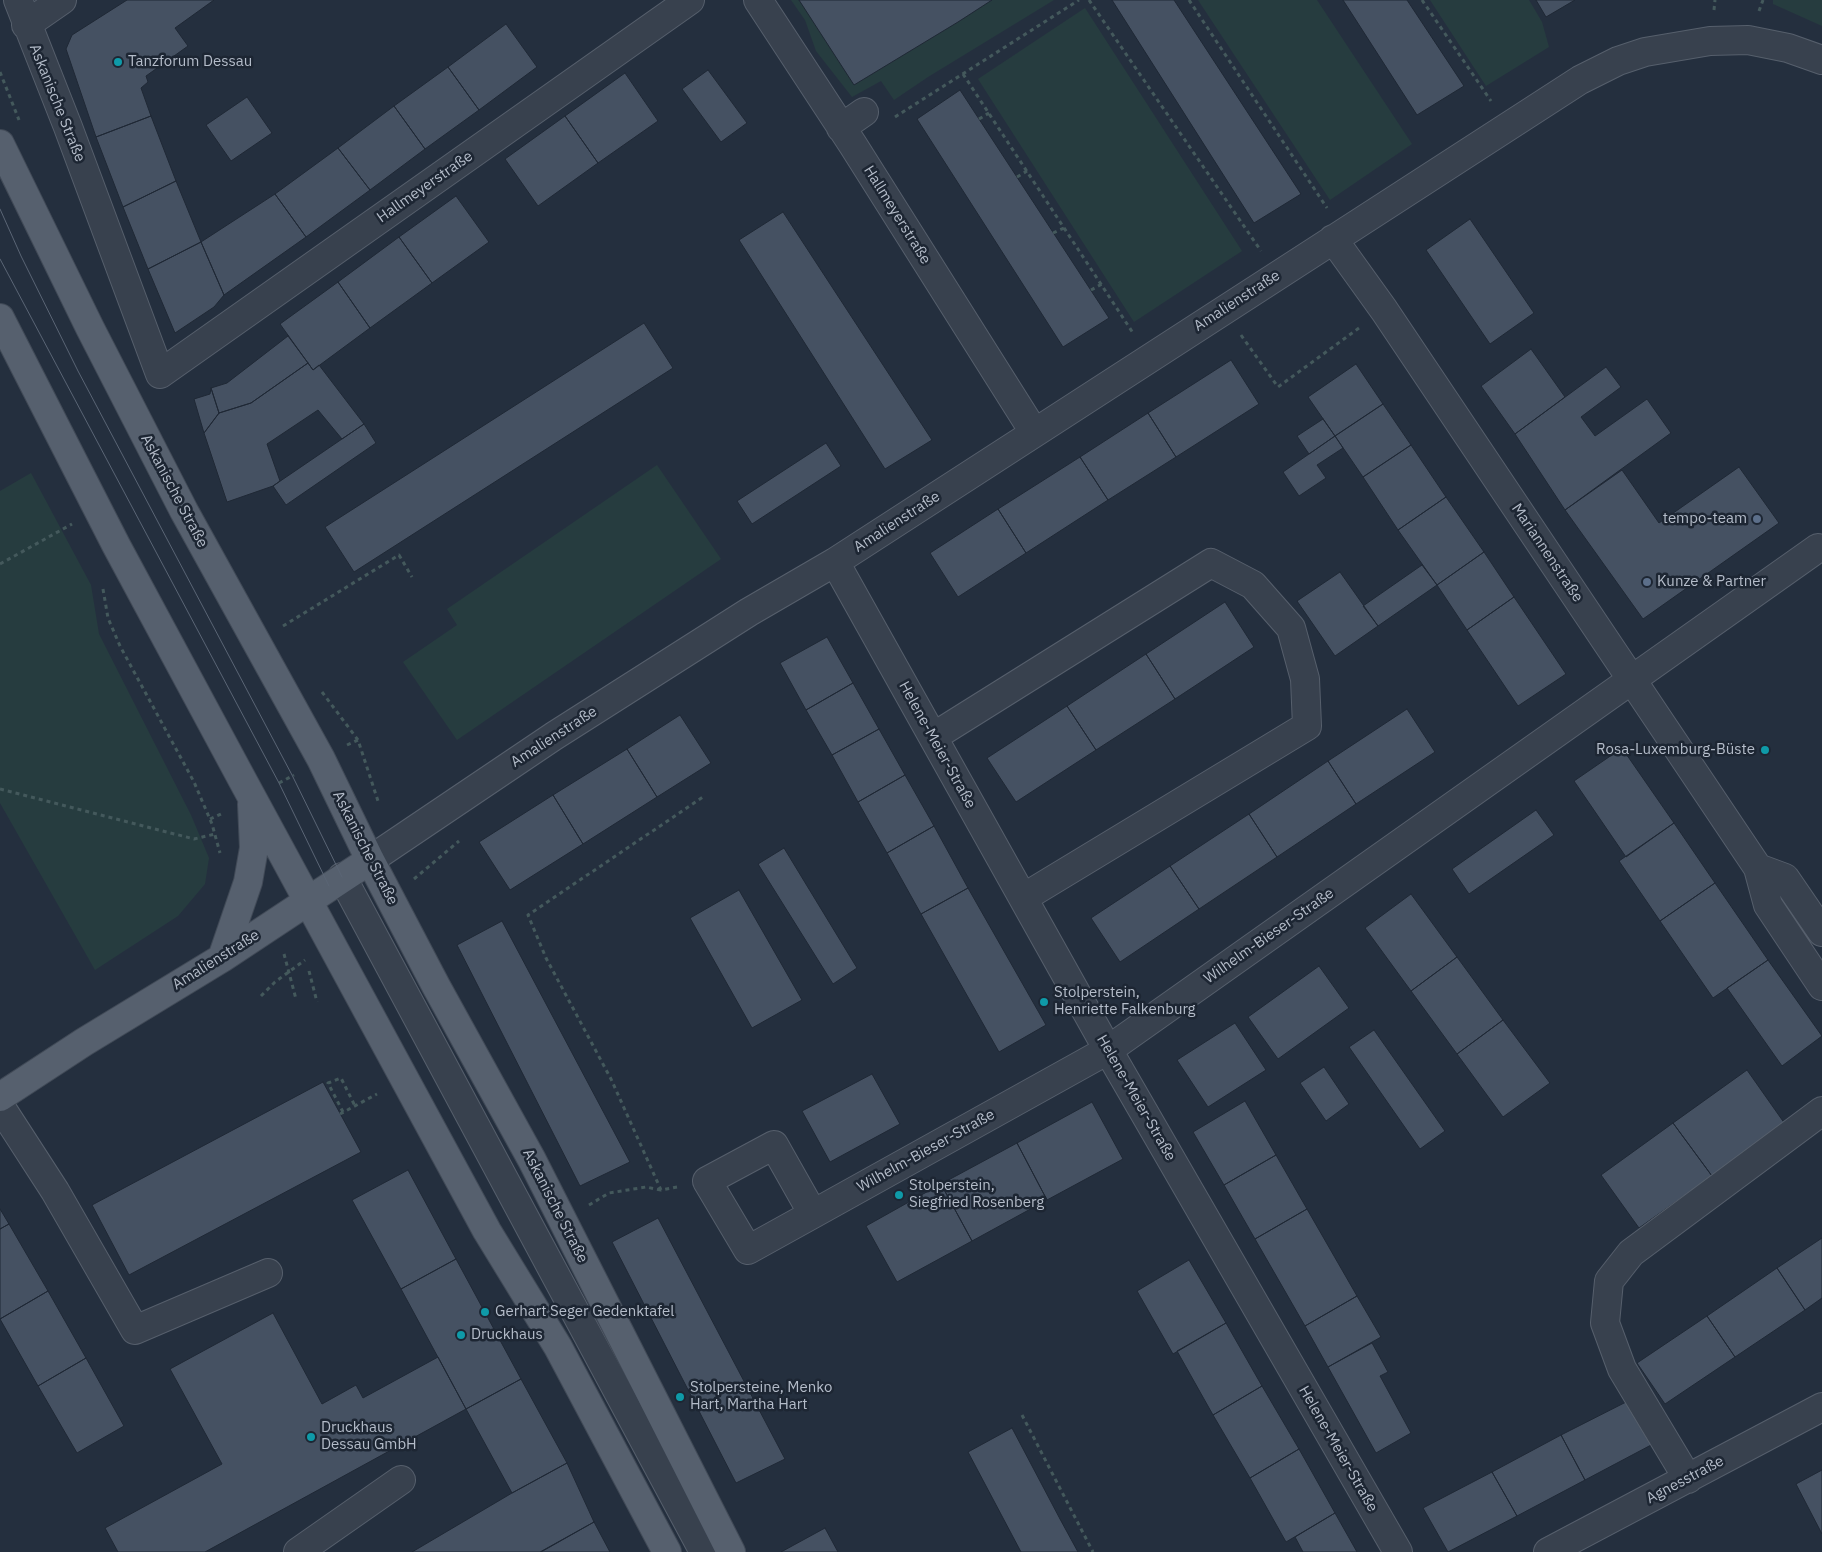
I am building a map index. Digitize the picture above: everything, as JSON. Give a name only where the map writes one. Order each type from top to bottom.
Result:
[{"type":"main road","name":"Askanische Straße","points":[[0,144],[179,502],[321,760],[370,860],[436,986],[532,1160],[731,1552]]},
{"type":"main road","points":[[0,318],[112,538],[252,798],[326,888],[487,1231],[558,1347],[667,1552]]},
{"type":"main road","points":[[222,958],[248,882],[254,848],[252,798]]},
{"type":"main road","name":"Amalienstraße","points":[[0,1097],[84,1042],[222,958],[370,860]]},
{"type":"street","points":[[22,12],[62,0]]},
{"type":"street","name":"Hallmeyerstraße","points":[[160,374],[690,0]]},
{"type":"street","name":"Hallmeyerstraße","points":[[758,0],[1034,432]]},
{"type":"street","name":"Askanische Straße","points":[[22,12],[68,126],[160,374]]},
{"type":"street","name":"Amalienstraße","points":[[370,860],[562,731],[749,612],[835,562],[1580,80],[1618,61],[1645,52],[1671,46],[1710,41],[1748,40],[1788,48],[1822,60]]},
{"type":"street","points":[[841,128],[864,112]]},
{"type":"street","name":"Mariannenstraße","points":[[1339,235],[1384,310],[1758,868],[1768,905],[1822,986]]},
{"type":"street","name":"Wilhelm-Bieser-Straße","points":[[707,1181],[748,1250],[1108,1050],[1818,548]]},
{"type":"street","name":"Helene-Meier-Straße","points":[[835,562],[1108,1050],[1398,1552]]},
{"type":"street","points":[[933,738],[1211,563],[1253,585],[1291,628],[1305,679],[1307,726],[1023,898]]},
{"type":"street","points":[[1758,868],[1785,878],[1822,932]]},
{"type":"street","points":[[326,888],[687,1552]]},
{"type":"street","points":[[326,888],[704,1552]]},
{"type":"street","points":[[0,1106],[55,1190],[135,1330],[268,1273]]},
{"type":"street","points":[[1688,1479],[1622,1369],[1605,1323],[1609,1281],[1631,1253],[1822,1111]]},
{"type":"street","points":[[707,1181],[774,1145],[814,1214]]},
{"type":"street","name":"Agnesstraße","points":[[1548,1552],[1822,1407]]},
{"type":"street","points":[[298,1552],[400,1480]]},
{"type":"path","points":[[892,120],[1079,0]]},
{"type":"path","points":[[1089,0],[1277,275]]},
{"type":"path","points":[[1189,0],[1293,158],[1339,235]]},
{"type":"path","points":[[1422,0],[1507,126]]},
{"type":"path","points":[[963,74],[1150,358]]},
{"type":"path","points":[[979,119],[988,113]]},
{"type":"path","points":[[1017,176],[1027,171]]},
{"type":"path","points":[[1053,233],[1064,228]]},
{"type":"path","points":[[1091,290],[1102,284]]},
{"type":"path","points":[[1224,310],[1278,387],[1384,310]]},
{"type":"path","points":[[0,564],[73,523]]},
{"type":"path","points":[[276,630],[399,555],[412,577]]},
{"type":"path","points":[[103,583],[108,618],[120,646],[181,755],[210,819],[220,851],[220,860]]},
{"type":"path","points":[[210,819],[358,740]]},
{"type":"path","points":[[0,788],[194,838],[215,834]]},
{"type":"path","points":[[661,1190],[611,1079],[546,958],[528,915],[703,797]]},
{"type":"path","points":[[276,922],[296,999]]},
{"type":"path","points":[[355,1106],[340,1078],[328,1083],[342,1113],[355,1106],[379,1092]]},
{"type":"path","points":[[584,1207],[609,1193],[646,1188],[661,1190],[707,1181]]},
{"type":"path","points":[[1022,1415],[1093,1552]]},
{"type":"green space","points":[[791,0],[1054,0],[894,100],[881,81],[852,97],[816,51],[805,20]]},
{"type":"green space","points":[[1198,0],[1317,0],[1412,144],[1330,200]]},
{"type":"green space","points":[[1430,0],[1529,0],[1542,22],[1549,47],[1486,86]]},
{"type":"green space","points":[[1773,0],[1822,0],[1822,26],[1773,4]]},
{"type":"green space","points":[[1085,8],[1242,251],[1134,322],[978,79]]},
{"type":"green space","points":[[657,465],[721,559],[457,740],[403,662],[457,625],[447,609]]},
{"type":"green space","points":[[31,473],[91,585],[99,634],[191,815],[209,858],[205,884],[178,916],[95,970],[0,803],[0,491]]},
{"type":"building","name":"Tanzforum Dessau","points":[[127,0],[214,0],[175,28],[188,46],[146,76],[148,82],[141,88],[151,116],[96,137],[66,49],[72,35]]},
{"type":"building","points":[[799,0],[992,0],[854,85]]},
{"type":"building","points":[[1112,0],[1174,0],[1301,194],[1254,223]]},
{"type":"building","points":[[1343,0],[1407,0],[1464,86],[1417,115]]},
{"type":"building","points":[[1536,0],[1575,0],[1546,17]]},
{"type":"building","points":[[506,24],[537,67],[479,110],[448,67]]},
{"type":"building","points":[[448,67],[479,110],[425,149],[394,106]]},
{"type":"building","points":[[708,70],[747,123],[721,142],[682,89]]},
{"type":"building","points":[[625,73],[658,121],[598,163],[565,116]]},
{"type":"building","points":[[960,90],[1109,318],[1063,347],[917,119]]},
{"type":"building","points":[[247,97],[272,133],[231,161],[206,125]]},
{"type":"building","points":[[394,106],[425,149],[370,190],[338,148]]},
{"type":"building","points":[[151,116],[176,181],[123,207],[96,137]]},
{"type":"building","points":[[565,116],[598,163],[538,206],[505,159]]},
{"type":"building","points":[[338,148],[370,190],[306,237],[275,194]]},
{"type":"building","points":[[176,181],[201,242],[148,269],[123,207]]},
{"type":"building","points":[[275,194],[306,237],[224,295],[201,242]]},
{"type":"building","points":[[456,196],[489,242],[432,283],[399,237]]},
{"type":"building","points":[[783,212],[932,440],[885,469],[739,240]]},
{"type":"building","points":[[1470,219],[1534,313],[1490,344],[1426,250]]},
{"type":"building","points":[[399,237],[432,283],[370,328],[338,282]]},
{"type":"building","points":[[201,242],[224,295],[214,307],[175,333],[148,269]]},
{"type":"building","points":[[338,282],[370,328],[313,370],[280,324]]},
{"type":"building","points":[[644,323],[673,368],[354,572],[325,527]]},
{"type":"building","points":[[288,336],[308,363],[251,403],[219,413],[211,388],[227,383]]},
{"type":"building","points":[[1531,349],[1565,397],[1515,434],[1481,386]]},
{"type":"building","points":[[1231,360],[1259,404],[1176,457],[1148,413]]},
{"type":"building","points":[[308,363],[313,370],[319,365],[364,424],[342,439],[318,410],[267,444],[280,481],[273,486],[227,502],[204,433],[219,413],[251,403]]},
{"type":"building","points":[[1356,364],[1383,404],[1335,436],[1308,397]]},
{"type":"building","points":[[1606,367],[1621,387],[1581,417],[1595,436],[1647,399],[1671,433],[1565,510],[1515,434]]},
{"type":"building","points":[[211,388],[219,413],[204,433],[194,399],[210,394]]},
{"type":"building","points":[[1383,404],[1411,445],[1363,477],[1335,436]]},
{"type":"building","points":[[1148,413],[1176,457],[1108,500],[1080,457]]},
{"type":"building","points":[[1323,419],[1335,436],[1309,454],[1297,436]]},
{"type":"building","points":[[364,424],[376,443],[286,505],[273,486]]},
{"type":"building","points":[[1335,436],[1343,448],[1317,465],[1326,478],[1299,496],[1283,472]]},
{"type":"building","points":[[826,443],[841,466],[752,524],[737,501]]},
{"type":"building","points":[[1411,445],[1446,497],[1398,530],[1363,477]]},
{"type":"building","points":[[1080,457],[1108,500],[1026,553],[998,509]]},
{"type":"building","points":[[1739,467],[1779,523],[1643,619],[1565,510],[1622,470],[1659,523]]},
{"type":"building","points":[[1446,497],[1484,552],[1437,585],[1398,530]]},
{"type":"building","points":[[998,509],[1026,553],[958,597],[930,553]]},
{"type":"building","points":[[1484,552],[1514,597],[1467,630],[1437,585]]},
{"type":"building","points":[[1422,565],[1437,585],[1378,626],[1363,606]]},
{"type":"building","points":[[1340,572],[1378,626],[1335,656],[1297,601]]},
{"type":"building","points":[[1514,597],[1566,674],[1518,706],[1467,630]]},
{"type":"building","points":[[1225,602],[1254,647],[1175,699],[1146,654]]},
{"type":"building","points":[[827,637],[853,683],[806,710],[780,663]]},
{"type":"building","points":[[1146,654],[1175,699],[1096,750],[1067,706]]},
{"type":"building","points":[[853,683],[879,729],[832,755],[806,710]]},
{"type":"building","points":[[1067,706],[1096,750],[1016,802],[987,758]]},
{"type":"building","points":[[1407,709],[1435,752],[1356,804],[1328,761]]},
{"type":"building","points":[[680,715],[711,763],[657,797],[627,749]]},
{"type":"building","points":[[879,729],[905,775],[858,802],[832,755]]},
{"type":"building","points":[[1622,748],[1674,823],[1626,857],[1574,781]]},
{"type":"building","points":[[627,749],[657,797],[583,844],[553,795]]},
{"type":"building","points":[[1328,761],[1356,804],[1277,857],[1249,814]]},
{"type":"building","points":[[905,775],[934,826],[887,853],[858,802]]},
{"type":"building","points":[[553,795],[583,844],[510,890],[479,842]]},
{"type":"building","points":[[1536,810],[1554,835],[1469,894],[1452,869]]},
{"type":"building","points":[[1249,814],[1277,857],[1199,909],[1170,866]]},
{"type":"building","points":[[1674,823],[1715,883],[1660,921],[1619,861]]},
{"type":"building","points":[[934,826],[968,888],[921,914],[887,853]]},
{"type":"building","points":[[784,848],[857,968],[833,984],[758,864]]},
{"type":"building","points":[[1170,866],[1199,909],[1120,962],[1091,918]]},
{"type":"building","points":[[1715,883],[1768,960],[1713,998],[1660,921]]},
{"type":"building","points":[[968,888],[1046,1025],[999,1052],[921,914]]},
{"type":"building","points":[[739,890],[802,1000],[752,1028],[690,918]]},
{"type":"building","points":[[1411,894],[1457,957],[1411,991],[1365,928]]},
{"type":"building","points":[[502,921],[630,1162],[580,1186],[457,945]]},
{"type":"building","points":[[1457,957],[1503,1020],[1457,1054],[1411,991]]},
{"type":"building","points":[[1768,960],[1822,1036],[1782,1066],[1727,988]]},
{"type":"building","points":[[1319,966],[1349,1008],[1278,1059],[1248,1017]]},
{"type":"building","points":[[1503,1020],[1550,1083],[1503,1117],[1457,1054]]},
{"type":"building","points":[[1235,1023],[1266,1070],[1208,1107],[1177,1060]]},
{"type":"building","points":[[1374,1030],[1445,1131],[1420,1149],[1349,1047]]},
{"type":"building","points":[[1324,1067],[1349,1104],[1326,1121],[1300,1083]]},
{"type":"building","points":[[1747,1070],[1785,1124],[1712,1176],[1673,1123]]},
{"type":"building","points":[[872,1074],[900,1124],[830,1162],[802,1111]]},
{"type":"building","points":[[323,1082],[361,1152],[129,1275],[92,1205]]},
{"type":"building","points":[[1245,1101],[1276,1155],[1224,1185],[1193,1132]]},
{"type":"building","points":[[1092,1102],[1123,1159],[1047,1200],[1017,1143]]},
{"type":"building","points":[[1673,1123],[1712,1176],[1639,1228],[1601,1175]]},
{"type":"building","points":[[1017,1143],[1047,1200],[972,1241],[941,1184]]},
{"type":"building","points":[[1276,1155],[1307,1209],[1255,1239],[1224,1185]]},
{"type":"building","points":[[408,1170],[456,1259],[401,1289],[352,1200]]},
{"type":"building","points":[[941,1184],[972,1241],[897,1282],[866,1226]]},
{"type":"building","points":[[0,1209],[9,1224],[0,1229]]},
{"type":"building","points":[[1307,1209],[1357,1296],[1305,1326],[1255,1239]]},
{"type":"building","points":[[658,1218],[785,1459],[736,1483],[612,1242]]},
{"type":"building","points":[[9,1224],[48,1291],[0,1319],[0,1229]]},
{"type":"building","points":[[1822,1238],[1822,1298],[1805,1310],[1777,1268]]},
{"type":"building","name":"Druckhaus","points":[[456,1259],[521,1379],[466,1409],[401,1289]]},
{"type":"building","points":[[1189,1260],[1226,1323],[1173,1354],[1137,1291]]},
{"type":"building","points":[[1777,1268],[1805,1310],[1735,1357],[1707,1316]]},
{"type":"building","points":[[48,1291],[86,1358],[38,1386],[0,1319]]},
{"type":"building","points":[[1357,1296],[1381,1337],[1328,1367],[1305,1326]]},
{"type":"building","name":"Druckhaus Dessau GmbH","points":[[273,1313],[322,1404],[356,1385],[363,1398],[438,1357],[466,1409],[205,1552],[118,1552],[105,1528],[222,1464],[170,1369]]},
{"type":"building","points":[[1707,1316],[1735,1357],[1665,1404],[1637,1363]]},
{"type":"building","points":[[1226,1323],[1262,1386],[1213,1415],[1177,1351]]},
{"type":"building","points":[[1372,1343],[1388,1372],[1380,1376],[1411,1433],[1376,1453],[1328,1367]]},
{"type":"building","points":[[86,1358],[124,1426],[77,1453],[38,1386]]},
{"type":"building","points":[[521,1379],[567,1463],[512,1493],[466,1409]]},
{"type":"building","points":[[1262,1386],[1299,1449],[1250,1478],[1213,1415]]},
{"type":"building","points":[[1630,1400],[1653,1444],[1585,1480],[1561,1435]]},
{"type":"building","points":[[1012,1428],[1078,1552],[1021,1552],[968,1452]]},
{"type":"building","points":[[1561,1435],[1585,1480],[1517,1516],[1492,1472]]},
{"type":"building","points":[[1299,1449],[1335,1513],[1286,1542],[1250,1478]]},
{"type":"building","points":[[567,1463],[594,1522],[540,1552],[412,1552],[512,1493]]},
{"type":"building","points":[[1822,1470],[1822,1534],[1796,1484]]},
{"type":"building","points":[[1492,1472],[1517,1516],[1448,1552],[1423,1508]]},
{"type":"building","points":[[1335,1513],[1357,1552],[1303,1552],[1295,1537]]},
{"type":"building","points":[[594,1522],[610,1552],[541,1552]]},
{"type":"building","points":[[825,1528],[838,1552],[781,1552]]},
{"type":"tram line","points":[[0,209],[78,371],[292,775],[342,877]]},
{"type":"tram line","points":[[0,259],[279,783],[329,886]]},
{"type":"place","name":"Tanzforum Dessau","points":[[118,62]]},
{"type":"place","name":"tempo-team","points":[[1757,519]]},
{"type":"place","name":"Kunze & Partner","points":[[1647,582]]},
{"type":"place","name":"Rosa-Luxemburg-Büste","points":[[1765,750]]},
{"type":"place","name":"Stolperstein, Henriette Falkenburg","points":[[1044,1002]]},
{"type":"place","name":"Stolperstein, Siegfried Rosenberg","points":[[899,1195]]},
{"type":"place","name":"Gerhart Seger Gedenktafel","points":[[485,1312]]},
{"type":"place","name":"Druckhaus","points":[[461,1335]]},
{"type":"place","name":"Stolpersteine, Menko Hart, Martha Hart","points":[[680,1397]]},
{"type":"place","name":"Druckhaus Dessau GmbH","points":[[311,1437]]}]
